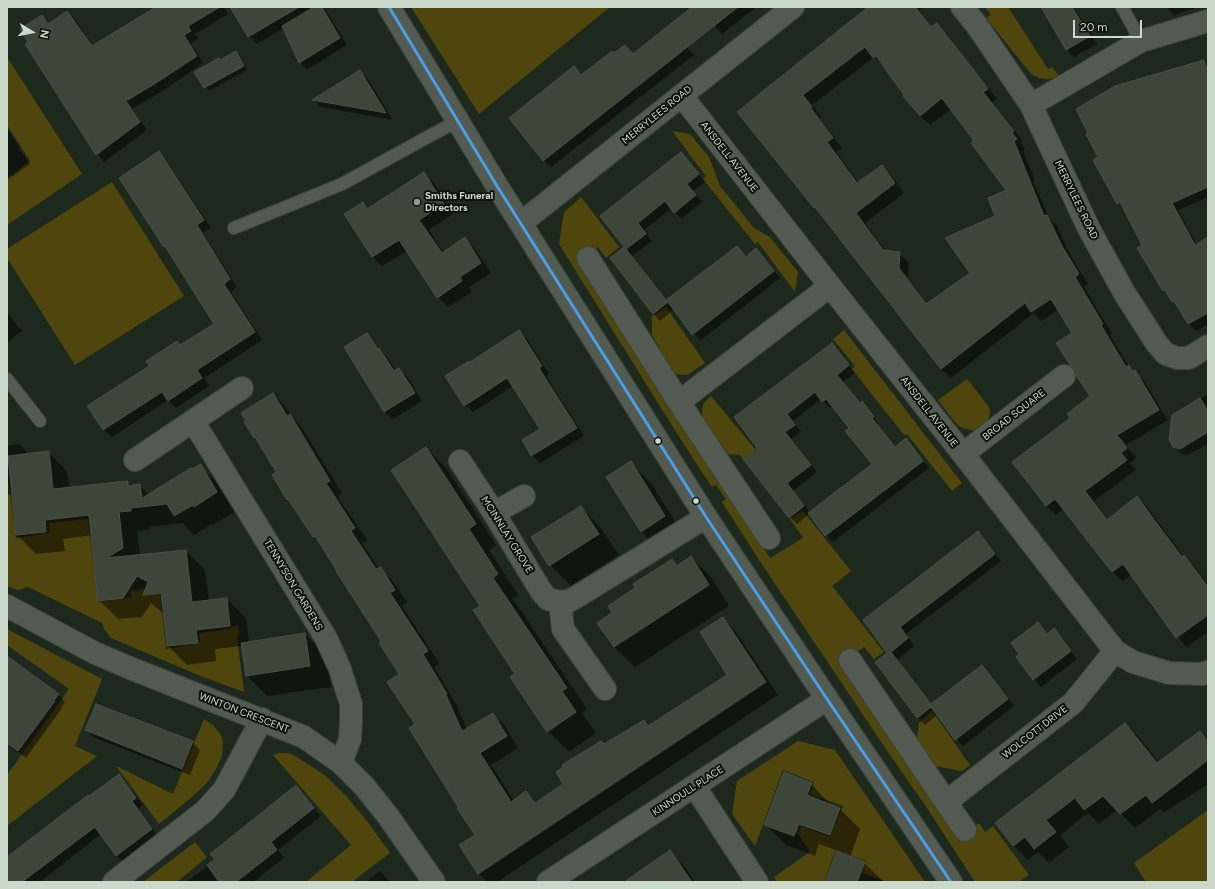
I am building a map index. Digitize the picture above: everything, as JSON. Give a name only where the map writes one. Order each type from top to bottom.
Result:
[{"type":"street","points":[[389,7],[457,120],[706,517],[951,882]]},
{"type":"street","name":"MERRYLEES ROAD","points":[[962,7],[976,24],[1031,106],[1089,229],[1125,294],[1157,344],[1166,354],[1177,358],[1189,358],[1208,346]]},
{"type":"street","name":"MERRYLEES ROAD","points":[[521,222],[682,96],[786,9]]},
{"type":"street","points":[[1031,106],[1141,41],[1208,22]]},
{"type":"street","name":"ANSDELL AVENUE","points":[[682,96],[963,454],[1115,651],[1133,662],[1169,673],[1202,674],[1208,672]]},
{"type":"street","points":[[588,258],[679,402],[769,538]]},
{"type":"street","points":[[679,402],[830,286]]},
{"type":"street","name":"BROAD SQUARE","points":[[963,454],[1064,376]]},
{"type":"street","points":[[135,460],[242,388]]},
{"type":"street","name":"TENNYSON GARDENS","points":[[193,421],[326,638],[340,670],[351,704],[352,722],[350,740],[341,763]]},
{"type":"street","name":"MCINNLAY GROVE","points":[[460,461],[494,513],[541,591],[548,599],[560,602]]},
{"type":"street","points":[[494,513],[524,496]]},
{"type":"street","points":[[605,689],[563,629],[560,602],[569,601],[578,596],[706,517]]},
{"type":"street","name":"WINTON CRESCENT","points":[[7,606],[102,656],[304,737],[341,763],[364,786],[388,816],[434,882]]},
{"type":"street","name":"WOLCOTT DRIVE","points":[[946,802],[1073,703],[1115,651]]},
{"type":"street","points":[[850,660],[965,830]]},
{"type":"street","name":"KINNOULL PLACE","points":[[548,882],[827,699]]},
{"type":"street","points":[[114,882],[205,811],[219,796],[238,766],[262,719]]},
{"type":"street","points":[[695,787],[757,882]]},
{"type":"lane","points":[[1122,7],[1141,41]]},
{"type":"lane","points":[[234,228],[342,184],[457,120]]},
{"type":"lane","points":[[7,379],[40,421]]},
{"type":"shaded area","points":[[411,7],[610,7],[479,114]]},
{"type":"shaded area","points":[[985,7],[1008,7],[1048,69],[1052,67],[1059,76],[1049,79],[1039,78],[1031,74],[986,18],[991,15]]},
{"type":"shaded area","points":[[7,57],[82,174],[7,225],[7,178],[30,161],[7,125]]},
{"type":"shaded area","points":[[672,131],[690,134],[709,157],[720,186],[754,228],[770,237],[798,272],[795,292],[758,242],[755,244],[703,179],[706,176]]},
{"type":"shaded area","points":[[112,182],[184,296],[75,365],[7,258],[7,249]]},
{"type":"shaded area","points":[[581,197],[619,247],[606,258],[598,247],[580,260],[770,558],[803,538],[790,519],[803,511],[851,571],[832,586],[884,652],[874,659],[864,647],[841,664],[958,839],[979,823],[985,832],[993,826],[1029,875],[1019,882],[975,882],[927,808],[759,560],[722,502],[726,499],[716,485],[712,487],[694,460],[559,244],[564,212]]},
{"type":"shaded area","points":[[666,307],[705,363],[687,375],[674,374],[652,335],[651,317]]},
{"type":"shaded area","points":[[844,330],[962,483],[952,491],[907,434],[904,435],[852,369],[855,366],[833,339]]},
{"type":"shaded area","points":[[967,379],[989,407],[990,414],[988,420],[976,432],[958,426],[938,400]]},
{"type":"shaded area","points":[[711,396],[755,449],[743,459],[740,455],[728,454],[702,417],[704,403]]},
{"type":"shaded area","points":[[7,484],[9,484],[16,538],[49,533],[49,523],[88,519],[98,602],[131,597],[131,591],[159,586],[166,649],[200,643],[199,633],[230,629],[231,627],[238,625],[239,633],[237,638],[244,692],[203,677],[111,638],[104,629],[102,623],[28,587],[18,590],[7,586]]},
{"type":"shaded area","points":[[7,629],[102,679],[75,746],[97,756],[7,826],[7,775],[69,689],[7,645]]},
{"type":"shaded area","points":[[932,711],[970,765],[962,771],[935,766],[917,739],[919,723]]},
{"type":"shaded area","points":[[204,719],[213,725],[221,735],[223,742],[222,756],[216,769],[206,784],[159,824],[116,766],[173,794]]},
{"type":"shaded area","points":[[798,741],[835,750],[925,882],[887,882],[862,873],[866,861],[836,850],[824,882],[777,882],[774,877],[810,852],[797,833],[801,826],[830,837],[843,806],[810,794],[814,782],[783,770],[755,846],[732,814],[737,781]]},
{"type":"shaded area","points":[[288,753],[297,757],[326,776],[346,796],[367,821],[390,853],[353,882],[306,882],[351,845],[273,755]]},
{"type":"shaded area","points":[[1208,810],[1208,882],[1146,882],[1134,863]]},
{"type":"shaded area","points":[[195,842],[207,857],[177,882],[143,882]]},
{"type":"building","points":[[156,7],[220,7],[188,26],[191,31],[184,35],[197,56],[126,101],[140,122],[96,155],[25,44],[28,42],[20,29],[42,15],[48,24],[67,11],[92,46]]},
{"type":"building","points":[[230,7],[299,7],[248,37]]},
{"type":"building","points":[[314,7],[322,7],[340,38],[299,63],[282,26]]},
{"type":"building","points":[[692,7],[738,7],[543,161],[509,118],[574,66],[581,75],[612,51],[614,53],[625,45],[633,54]]},
{"type":"building","points":[[868,7],[915,7],[931,27],[937,23],[984,83],[988,89],[983,92],[1014,131],[1012,133],[1017,139],[1014,141],[1044,216],[1047,215],[1062,246],[1079,274],[1075,277],[1126,367],[1129,365],[1132,371],[1135,370],[1159,410],[1117,435],[1127,448],[1121,453],[1127,460],[1085,491],[1107,520],[1137,496],[1182,557],[1184,555],[1208,587],[1208,615],[1176,638],[1123,564],[1112,572],[1055,499],[1046,506],[1012,462],[1070,418],[1067,414],[1090,396],[1056,343],[1072,333],[1051,299],[1031,312],[1025,303],[941,369],[815,207],[814,208],[737,112]],"holes":[[[865,47],[873,58],[876,56],[904,95],[903,96],[920,116],[942,98],[974,141],[971,143],[1006,190],[988,198],[995,216],[945,238],[970,273],[926,304],[899,268],[900,252],[883,250],[856,213],[895,183],[882,165],[857,183],[827,142],[833,138],[803,95]]]},
{"type":"building","points":[[1041,7],[1072,7],[1090,36],[1066,50]]},
{"type":"building","points":[[236,51],[244,66],[204,88],[194,72],[219,58],[220,60]]},
{"type":"building","points":[[1204,60],[1208,71],[1208,187],[1172,203],[1195,245],[1208,237],[1208,313],[1188,324],[1174,301],[1172,302],[1165,290],[1163,291],[1137,248],[1142,245],[1120,202],[1117,204],[1093,160],[1098,157],[1086,134],[1088,133],[1076,109],[1115,86]]},
{"type":"building","points":[[360,70],[386,113],[312,100]]},
{"type":"building","points":[[159,151],[204,220],[197,225],[230,279],[224,284],[255,332],[197,370],[202,378],[168,401],[162,392],[103,430],[87,406],[149,366],[146,361],[177,341],[180,345],[214,324],[165,246],[164,247],[119,178]]},
{"type":"building","points":[[681,152],[699,174],[687,184],[696,195],[674,213],[665,201],[638,223],[646,234],[626,249],[666,300],[737,246],[746,257],[756,248],[774,271],[692,335],[668,302],[653,314],[610,258],[624,247],[600,216]]},
{"type":"building","points":[[424,172],[444,204],[419,220],[442,253],[465,237],[481,263],[460,277],[462,281],[437,298],[399,240],[372,257],[344,214],[363,202],[367,209]]},
{"type":"building","points":[[519,330],[542,366],[539,368],[577,428],[531,456],[522,440],[540,429],[507,378],[464,406],[445,376],[469,361],[470,362]]},
{"type":"building","points":[[367,333],[394,371],[399,368],[415,393],[384,412],[344,347]]},
{"type":"building","points":[[832,343],[849,365],[837,375],[860,403],[862,401],[874,417],[872,418],[895,447],[906,438],[923,461],[825,536],[808,513],[872,464],[845,431],[849,428],[826,399],[822,402],[815,392],[787,414],[795,425],[785,432],[811,465],[787,483],[804,506],[789,518],[743,459],[757,448],[734,417]]},
{"type":"building","points":[[273,393],[287,416],[290,414],[330,481],[326,483],[355,528],[351,531],[376,569],[381,567],[395,590],[390,593],[428,651],[423,654],[447,694],[446,695],[462,731],[493,713],[507,736],[480,753],[511,802],[526,791],[535,803],[563,784],[556,772],[563,767],[562,765],[601,741],[604,744],[644,720],[648,726],[727,675],[700,632],[723,617],[766,682],[478,874],[459,845],[475,835],[409,728],[415,724],[387,682],[399,674],[379,643],[381,641],[315,536],[313,537],[288,499],[287,500],[272,475],[276,472],[244,422],[246,421],[241,413]]},
{"type":"building","points":[[1200,398],[1208,411],[1208,432],[1180,449],[1173,447],[1169,439],[1172,415]]},
{"type":"building","points":[[426,447],[476,524],[469,529],[498,574],[493,578],[567,688],[562,691],[576,712],[547,732],[510,677],[515,674],[473,610],[480,606],[391,470]]},
{"type":"building","points":[[49,451],[53,489],[128,481],[128,486],[140,484],[142,498],[191,468],[192,469],[201,464],[217,492],[194,507],[193,505],[174,516],[167,504],[131,508],[131,511],[119,512],[123,548],[106,558],[186,550],[192,602],[227,598],[230,626],[196,630],[198,643],[167,646],[161,593],[143,595],[148,582],[137,576],[123,598],[98,601],[89,515],[45,520],[46,532],[16,535],[8,456]]},
{"type":"building","points":[[631,461],[665,516],[641,532],[606,477]]},
{"type":"building","points":[[581,506],[599,534],[549,566],[531,537]]},
{"type":"building","points":[[978,531],[995,554],[900,627],[908,638],[891,652],[931,704],[982,665],[1008,699],[955,740],[931,707],[917,718],[875,662],[887,653],[863,620]]},
{"type":"building","points":[[691,556],[709,585],[614,647],[597,623],[612,613],[608,606],[635,588],[633,584],[672,559],[677,566]]},
{"type":"building","points":[[1038,622],[1047,634],[1054,628],[1071,651],[1033,680],[1016,657],[1019,654],[1011,643]]},
{"type":"building","points":[[305,633],[310,666],[246,676],[241,643]]},
{"type":"building","points":[[7,656],[59,694],[18,751],[7,743]]},
{"type":"building","points":[[96,704],[193,741],[182,769],[85,730]]},
{"type":"building","points":[[1125,723],[1157,763],[1200,731],[1208,742],[1208,760],[1152,803],[1146,795],[1120,814],[1103,796],[1084,810],[1075,798],[1046,820],[1056,832],[1034,849],[1025,837],[1013,846],[995,823]]},
{"type":"building","points":[[784,772],[812,783],[807,795],[840,808],[830,835],[799,824],[794,836],[764,825]]},
{"type":"building","points":[[119,774],[136,798],[132,801],[152,829],[116,856],[95,827],[22,882],[7,882],[7,857],[88,795],[89,796]]},
{"type":"building","points":[[296,785],[314,808],[271,842],[277,850],[236,882],[219,882],[207,865],[215,859],[210,854]]},
{"type":"building","points":[[670,850],[692,882],[624,882]]},
{"type":"building","points":[[837,851],[865,862],[857,882],[825,882]]},
{"type":"transit line","points":[[389,7],[497,186],[706,517],[951,882]]},
{"type":"place","name":"Smiths Funeral Directors","points":[[417,202]]}]
